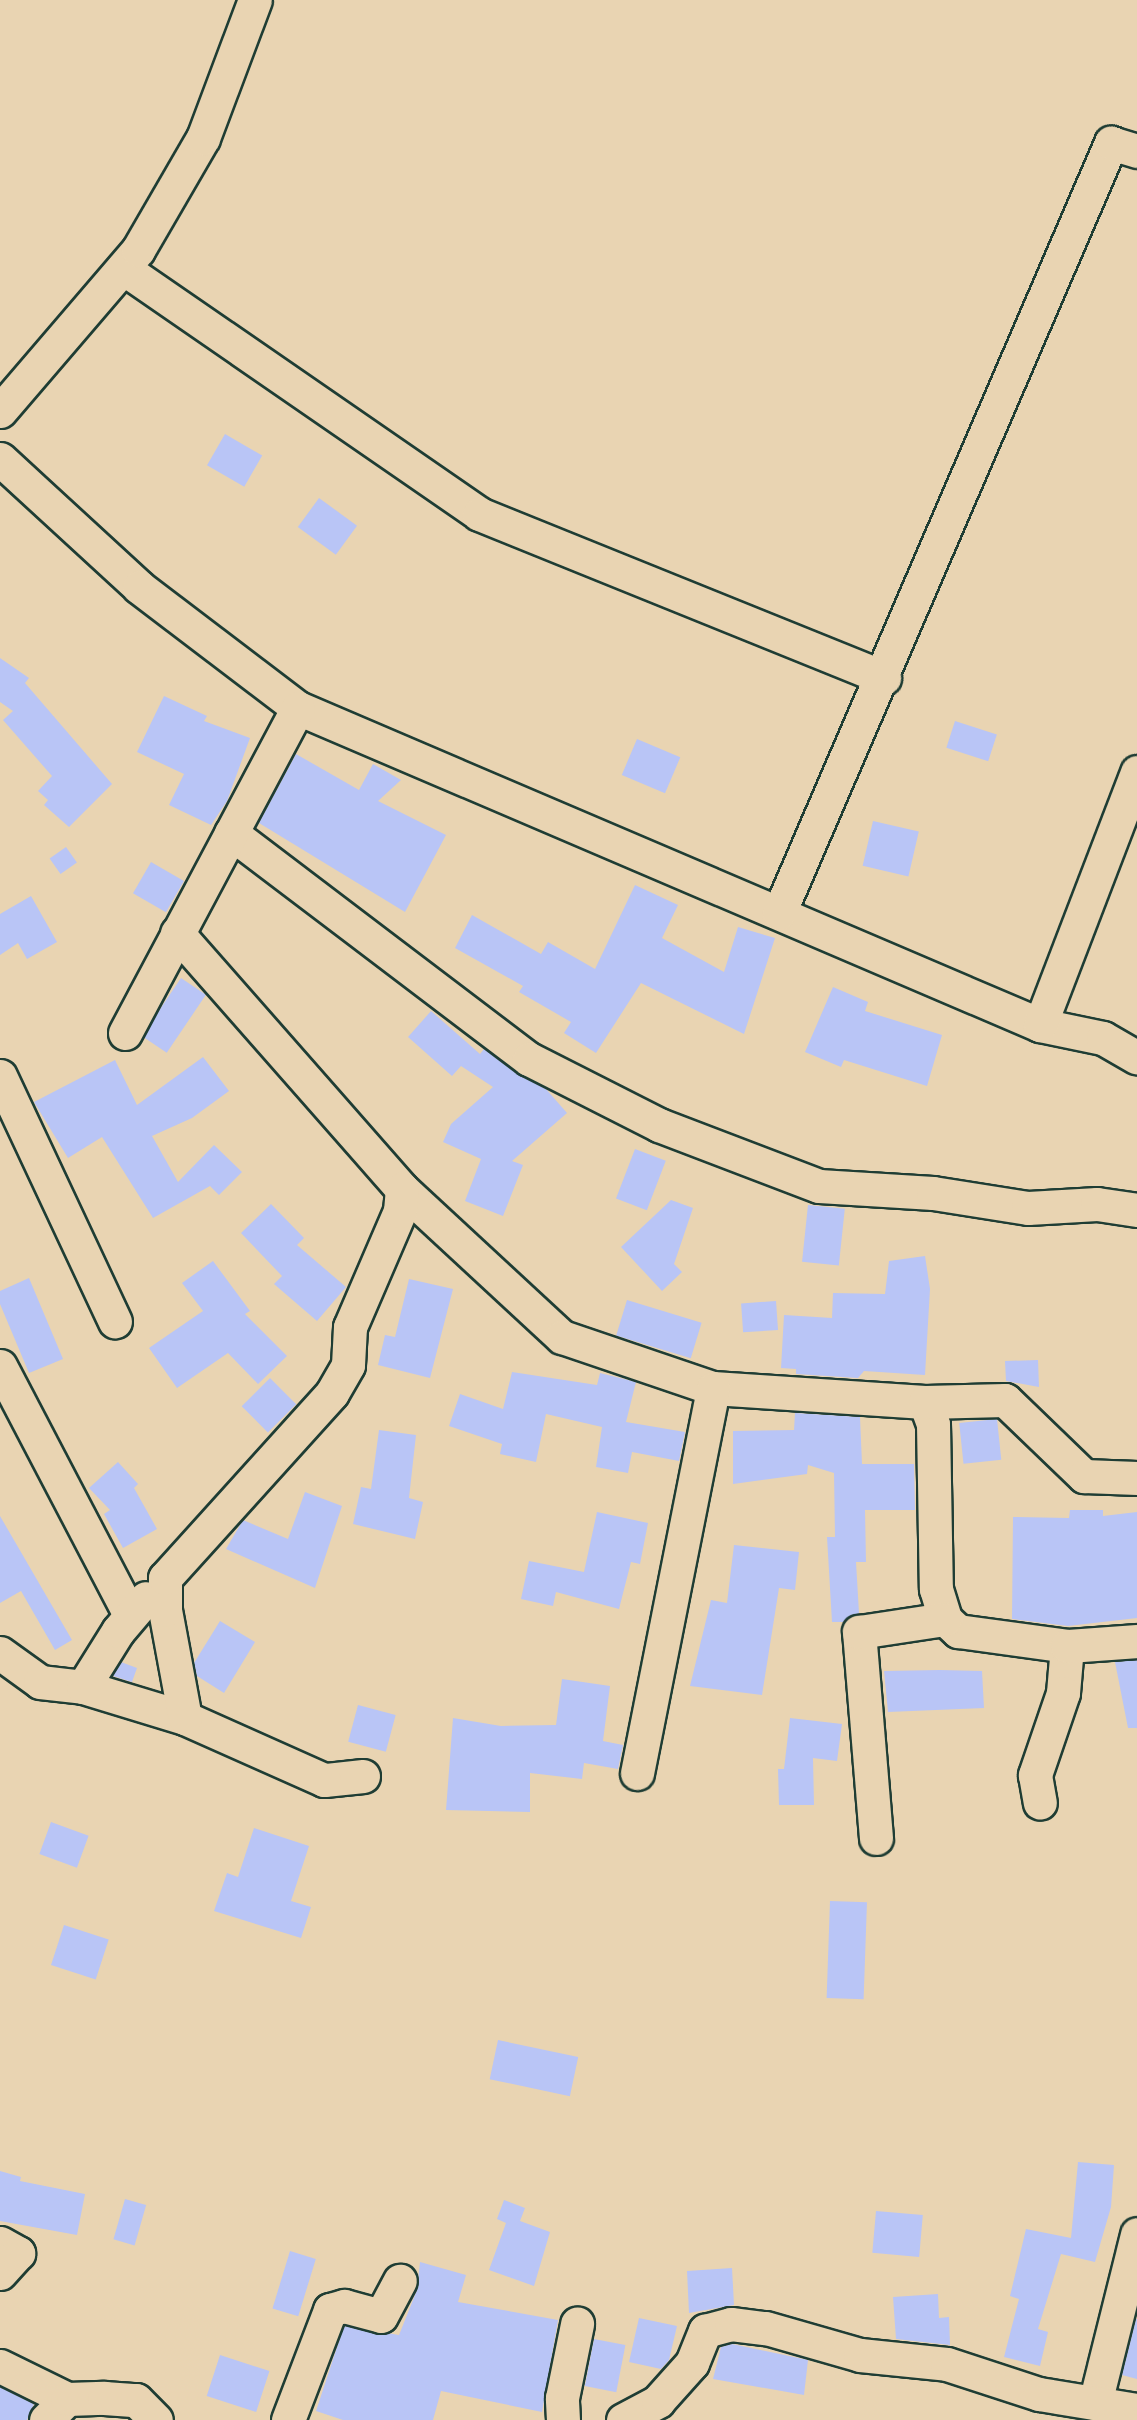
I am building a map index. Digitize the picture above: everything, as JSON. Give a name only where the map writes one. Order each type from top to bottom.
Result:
[{"type":"street","points":[[0,411],[122,268],[203,138],[255,0]]},
{"type":"street","points":[[779,913],[884,678],[1111,143],[1137,151]]},
{"type":"street","points":[[122,268],[479,514],[884,678]]},
{"type":"street","points":[[0,459],[139,587],[298,708],[1040,1025],[1103,1038],[1137,1058]]},
{"type":"street","points":[[125,1033],[298,708]]},
{"type":"street","points":[[1040,1025],[1137,772]]},
{"type":"street","points":[[231,833],[529,1059],[659,1125],[819,1186],[933,1193],[1028,1208],[1097,1204],[1137,1210]]},
{"type":"street","points":[[177,933],[402,1189],[562,1337],[713,1388],[925,1402],[1005,1400],[1084,1476],[1137,1478]]},
{"type":"street","points":[[0,1076],[115,1321]]},
{"type":"street","points":[[83,1687],[130,1615],[332,1393],[348,1365],[350,1327],[400,1210],[402,1189]]},
{"type":"street","points":[[0,1366],[130,1615]]},
{"type":"street","points":[[637,1773],[713,1388]]},
{"type":"street","points":[[925,1402],[933,1424],[936,1589],[945,1619],[958,1631],[1067,1646],[1137,1641]]},
{"type":"street","points":[[165,1578],[165,1610],[185,1718]]},
{"type":"street","points":[[876,1838],[859,1632],[945,1619]]},
{"type":"street","points":[[1040,1803],[1035,1775],[1063,1693],[1067,1646]]},
{"type":"street","points":[[0,1653],[40,1682],[83,1687],[185,1718],[324,1780],[363,1776]]},
{"type":"street","points":[[1095,2403],[1137,2234]]},
{"type":"street","points":[[0,2243],[18,2253],[0,2273]]},
{"type":"street","points":[[288,2420],[323,2319],[344,2306],[381,2316],[400,2281]]},
{"type":"street","points":[[563,2420],[562,2398],[578,2324]]},
{"type":"street","points":[[623,2420],[657,2401],[692,2363],[705,2331],[731,2324],[766,2328],[860,2355],[947,2364],[1039,2394],[1137,2410]]},
{"type":"street","points":[[0,2367],[57,2409],[136,2400],[156,2420]]},
{"type":"building","points":[[225,434],[262,455],[244,487],[207,465]]},
{"type":"building","points":[[319,498],[357,526],[336,555],[298,527]]},
{"type":"building","points":[[0,658],[29,678],[25,683],[112,784],[69,827],[44,805],[48,800],[38,791],[52,776],[3,720],[13,711],[0,702]]},
{"type":"building","points":[[164,696],[207,716],[204,721],[250,738],[227,801],[211,825],[169,805],[184,774],[137,752]]},
{"type":"building","points":[[955,721],[997,735],[988,761],[946,748]]},
{"type":"building","points":[[637,739],[680,757],[665,793],[622,775]]},
{"type":"building","points":[[296,754],[359,790],[373,764],[401,780],[378,801],[446,835],[405,912],[259,823]]},
{"type":"building","points":[[873,821],[919,832],[908,876],[863,866]]},
{"type":"building","points":[[66,847],[77,863],[61,874],[50,858]]},
{"type":"building","points":[[151,862],[184,881],[166,912],[133,893]]},
{"type":"building","points":[[635,885],[678,905],[662,938],[724,972],[738,927],[775,938],[744,1034],[641,983],[596,1053],[564,1033],[571,1022],[519,992],[523,986],[455,948],[472,915],[541,954],[548,942],[595,969]]},
{"type":"building","points":[[31,896],[57,942],[27,959],[18,943],[0,955],[0,914]]},
{"type":"building","points":[[181,978],[206,995],[167,1053],[142,1036]]},
{"type":"building","points":[[833,987],[868,1002],[865,1011],[942,1035],[927,1086],[844,1060],[841,1067],[805,1052]]},
{"type":"building","points":[[431,1011],[480,1054],[484,1049],[546,1089],[567,1113],[512,1161],[523,1165],[503,1216],[465,1201],[481,1159],[443,1142],[451,1124],[493,1087],[461,1066],[452,1076],[408,1037]]},
{"type":"building","points":[[203,1057],[229,1091],[192,1118],[152,1136],[178,1182],[214,1145],[242,1172],[219,1195],[210,1186],[153,1218],[102,1137],[68,1158],[34,1102],[115,1060],[137,1105]]},
{"type":"building","points":[[635,1149],[666,1161],[647,1210],[616,1198]]},
{"type":"building","points":[[671,1200],[693,1208],[674,1264],[682,1272],[662,1291],[621,1247]]},
{"type":"building","points":[[271,1204],[304,1238],[297,1245],[346,1287],[317,1321],[274,1284],[282,1276],[241,1233]]},
{"type":"building","points":[[808,1205],[845,1209],[839,1266],[802,1262]]},
{"type":"building","points":[[925,1256],[930,1289],[925,1375],[864,1371],[858,1378],[796,1374],[796,1369],[781,1368],[784,1315],[832,1318],[833,1293],[885,1294],[889,1261]]},
{"type":"building","points":[[213,1261],[250,1311],[245,1314],[287,1356],[258,1384],[228,1353],[177,1388],[149,1348],[203,1311],[182,1283]]},
{"type":"building","points":[[29,1278],[63,1359],[29,1373],[0,1304],[0,1291]]},
{"type":"building","points":[[409,1279],[453,1289],[430,1378],[378,1365],[385,1335],[395,1337]]},
{"type":"building","points":[[627,1300],[702,1323],[691,1358],[616,1335]]},
{"type":"building","points":[[776,1301],[778,1330],[743,1332],[741,1303]]},
{"type":"building","points":[[1038,1360],[1039,1387],[1006,1381],[1005,1361]]},
{"type":"building","points":[[512,1372],[597,1385],[600,1373],[636,1382],[626,1422],[685,1432],[679,1461],[632,1452],[628,1473],[596,1467],[602,1427],[546,1414],[536,1462],[500,1454],[502,1444],[449,1426],[460,1394],[503,1409]]},
{"type":"building","points":[[270,1378],[296,1404],[268,1432],[242,1406]]},
{"type":"building","points":[[795,1413],[860,1417],[862,1464],[914,1464],[915,1510],[865,1510],[866,1562],[856,1562],[859,1613],[843,1622],[832,1622],[827,1537],[835,1537],[834,1473],[808,1465],[807,1474],[733,1484],[733,1431],[794,1430]]},
{"type":"building","points":[[997,1419],[1001,1460],[963,1464],[959,1423]]},
{"type":"building","points":[[379,1430],[416,1435],[409,1498],[423,1502],[415,1539],[353,1524],[361,1487],[371,1489]]},
{"type":"building","points":[[118,1462],[138,1484],[134,1488],[157,1529],[123,1548],[104,1514],[110,1510],[89,1488]]},
{"type":"building","points":[[305,1492],[342,1506],[315,1588],[226,1549],[243,1520],[288,1539]]},
{"type":"building","points":[[1070,1510],[1103,1510],[1103,1516],[1137,1512],[1137,1618],[1068,1626],[1012,1619],[1013,1517],[1069,1518]]},
{"type":"building","points":[[597,1512],[648,1523],[640,1564],[631,1562],[619,1609],[556,1592],[553,1606],[521,1599],[529,1561],[584,1572]]},
{"type":"building","points":[[0,1516],[72,1640],[55,1650],[21,1591],[0,1603]]},
{"type":"building","points":[[734,1545],[799,1552],[795,1590],[779,1588],[762,1695],[690,1686],[711,1600],[727,1603]]},
{"type":"building","points":[[220,1621],[255,1642],[224,1693],[197,1676],[194,1663]]},
{"type":"building","points":[[1137,1660],[1137,1728],[1128,1728],[1115,1662]]},
{"type":"building","points":[[121,1662],[137,1668],[132,1682],[113,1676]]},
{"type":"building","points":[[884,1671],[982,1671],[984,1708],[888,1712]]},
{"type":"building","points":[[562,1679],[610,1686],[603,1741],[623,1745],[618,1769],[584,1763],[582,1779],[530,1773],[530,1812],[446,1810],[453,1718],[501,1726],[556,1725]]},
{"type":"building","points":[[358,1705],[396,1715],[386,1752],[348,1742]]},
{"type":"building","points":[[790,1718],[842,1724],[837,1761],[813,1758],[814,1805],[779,1805],[778,1769],[784,1769]]},
{"type":"building","points":[[51,1822],[89,1836],[77,1868],[39,1854]]},
{"type":"building","points":[[254,1828],[309,1846],[291,1901],[311,1907],[301,1938],[214,1911],[227,1873],[238,1877]]},
{"type":"building","points":[[830,1901],[867,1902],[864,1999],[827,1998]]},
{"type":"building","points":[[64,1925],[109,1940],[96,1979],[51,1965]]},
{"type":"building","points":[[498,2040],[578,2057],[570,2096],[490,2079]]},
{"type":"building","points":[[1078,2162],[1114,2165],[1111,2207],[1095,2262],[1061,2254],[1038,2329],[1048,2332],[1040,2366],[1004,2357],[1019,2299],[1010,2296],[1026,2229],[1071,2238]]},
{"type":"building","points":[[0,2171],[21,2177],[20,2181],[85,2194],[77,2235],[0,2221]]},
{"type":"building","points":[[125,2199],[146,2205],[135,2245],[113,2239]]},
{"type":"building","points":[[504,2200],[525,2208],[520,2221],[550,2232],[534,2286],[489,2270],[506,2223],[497,2219]]},
{"type":"building","points":[[876,2211],[923,2215],[919,2257],[872,2253]]},
{"type":"building","points":[[290,2251],[316,2259],[298,2316],[272,2308]]},
{"type":"building","points":[[420,2262],[466,2275],[458,2302],[558,2320],[542,2412],[441,2391],[433,2420],[343,2420],[316,2411],[344,2326],[399,2335],[417,2290]]},
{"type":"building","points":[[732,2268],[734,2305],[689,2313],[687,2271]]},
{"type":"building","points":[[938,2294],[939,2318],[949,2317],[950,2345],[896,2339],[893,2297]]},
{"type":"building","points":[[639,2318],[677,2326],[669,2360],[661,2369],[629,2362]]},
{"type":"building","points":[[1137,2319],[1137,2379],[1122,2375]]},
{"type":"building","points":[[594,2339],[625,2345],[616,2392],[585,2386]]},
{"type":"building","points":[[732,2344],[808,2360],[804,2395],[713,2379],[721,2347]]},
{"type":"building","points":[[220,2355],[269,2371],[256,2412],[207,2396]]},
{"type":"building","points":[[0,2387],[34,2404],[27,2420],[0,2420]]}]
